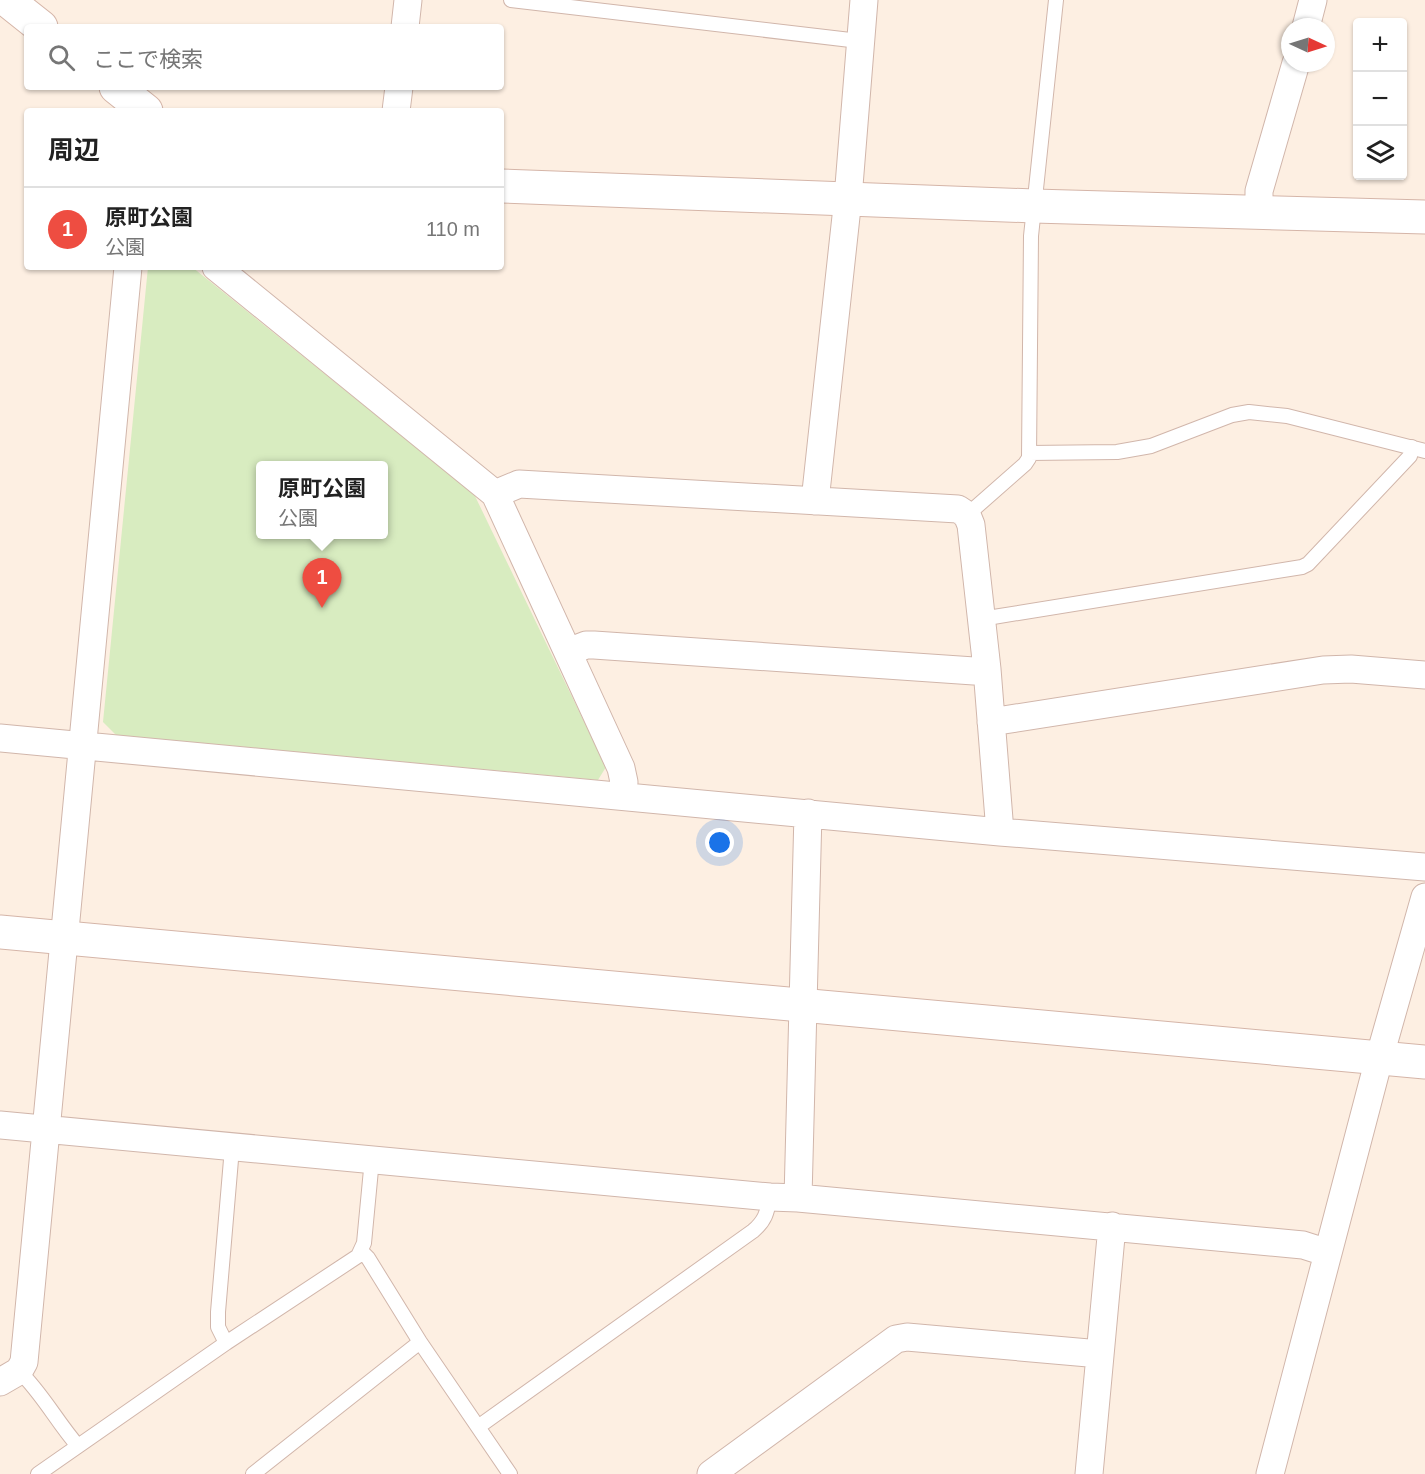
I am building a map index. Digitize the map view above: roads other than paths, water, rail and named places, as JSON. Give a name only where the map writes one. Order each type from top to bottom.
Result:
[{"type":"street","points":[[7,0],[36,24]]},
{"type":"street","points":[[405,24],[408,0]]},
{"type":"street","points":[[815,501],[848,198],[864,0]]},
{"type":"street","points":[[1308,18],[1313,0]]},
{"type":"street","points":[[1259,211],[1259,191],[1293,72]]},
{"type":"street","points":[[120,90],[142,108]]},
{"type":"street","points":[[396,108],[399,90]]},
{"type":"street","points":[[504,186],[1034,206],[1425,217]]},
{"type":"street","points":[[10,1377],[24,1362],[128,270]]},
{"type":"street","points":[[220,270],[495,494],[621,768],[624,782],[623,796]]},
{"type":"street","points":[[495,494],[519,484],[958,509],[967,515],[971,525],[987,669],[1000,832]]},
{"type":"street","points":[[568,652],[586,645],[594,645],[987,669]]},
{"type":"street","points":[[991,722],[1323,670],[1345,669],[1425,675]]},
{"type":"street","points":[[0,738],[1000,832],[1425,867]]},
{"type":"street","points":[[798,1198],[808,813]]},
{"type":"street","points":[[1270,1474],[1378,1059],[1425,897]]},
{"type":"street","points":[[0,932],[1425,1062]]},
{"type":"street","points":[[0,1125],[770,1197],[1112,1226],[1303,1245],[1328,1253]]},
{"type":"street","points":[[1089,1474],[1112,1226]]},
{"type":"street","points":[[711,1474],[896,1339],[907,1337],[1100,1354]]},
{"type":"lane","points":[[511,0],[859,41]]},
{"type":"lane","points":[[967,515],[1029,458],[1031,236],[1056,0]]},
{"type":"lane","points":[[1029,453],[1117,452],[1150,446],[1232,415],[1249,412],[1287,416],[1418,449]]},
{"type":"lane","points":[[981,619],[1302,567],[1308,564],[1418,449]]},
{"type":"lane","points":[[226,1343],[218,1327],[218,1312],[231,1148]]},
{"type":"lane","points":[[38,1474],[226,1343],[358,1256],[364,1243],[372,1159]]},
{"type":"lane","points":[[478,1426],[753,1231],[766,1216],[770,1197]]},
{"type":"lane","points":[[361,1251],[368,1258],[420,1342],[510,1474]]},
{"type":"lane","points":[[254,1474],[420,1342]]},
{"type":"lane","points":[[10,1377],[30,1382],[78,1446]]},
{"type":"place","name":"原町公園","points":[[322,608]]}]
